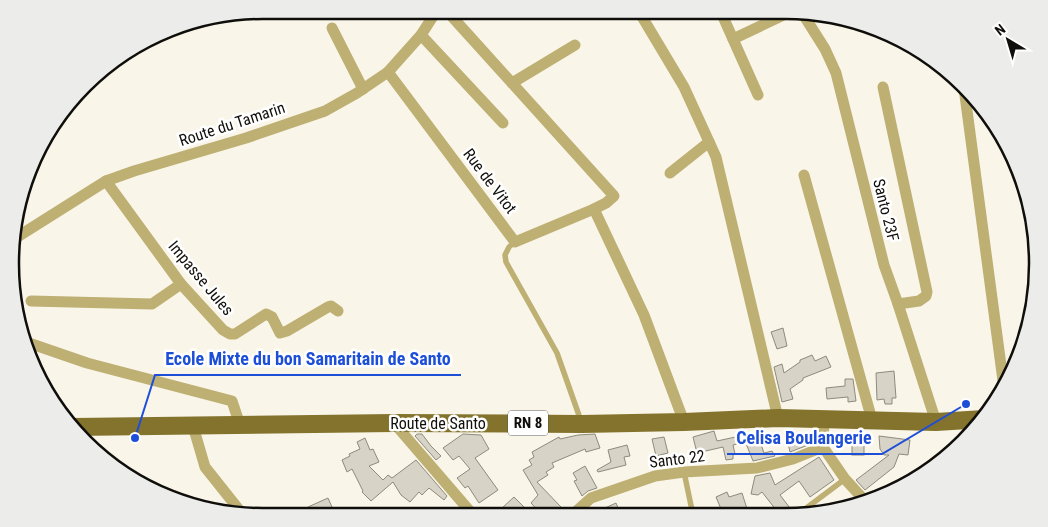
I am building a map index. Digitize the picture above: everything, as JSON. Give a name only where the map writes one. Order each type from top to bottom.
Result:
[{"type":"main road","name":"Route de Santo","points":[[80,426],[394,423],[582,424],[778,418],[936,422],[973,420]]},
{"type":"street","name":"Route du Tamarin","points":[[21,235],[106,181],[246,138],[325,111],[388,72],[421,35],[431,19]]},
{"type":"street","points":[[454,19],[614,196],[606,203],[594,209],[516,242]]},
{"type":"street","points":[[643,19],[684,88],[716,157],[724,184],[778,418]]},
{"type":"street","points":[[724,19],[758,94]]},
{"type":"street","points":[[733,39],[774,19]]},
{"type":"street","name":"Santo 23F","points":[[806,20],[825,49],[836,73],[884,266],[936,422]]},
{"type":"street","points":[[332,28],[363,89]]},
{"type":"street","points":[[421,35],[503,123]]},
{"type":"street","points":[[512,83],[575,45]]},
{"type":"street","name":"Rue de Vitot","points":[[388,72],[516,242]]},
{"type":"street","points":[[883,87],[927,292],[926,296],[919,301],[898,304]]},
{"type":"street","points":[[965,98],[1002,375]]},
{"type":"street","points":[[670,174],[709,142]]},
{"type":"street","points":[[804,175],[872,420]]},
{"type":"street","name":"Impasse Jules","points":[[106,181],[181,284],[223,330],[230,334],[235,334],[266,314],[272,317],[280,333],[287,331],[328,307],[331,306],[338,311]]},
{"type":"street","points":[[594,209],[644,315],[684,422]]},
{"type":"street","points":[[31,301],[152,304],[181,284]]},
{"type":"street","points":[[33,344],[87,363],[232,400],[240,425]]},
{"type":"street","points":[[824,418],[824,446],[845,479],[860,496]]},
{"type":"street","points":[[394,423],[467,508]]},
{"type":"street","points":[[193,426],[205,467],[237,507]]},
{"type":"street","name":"Santo 22","points":[[580,508],[592,498],[655,476],[684,472],[757,468],[793,458],[824,446]]},
{"type":"lane","points":[[516,242],[509,247],[505,255],[506,262],[556,353],[582,424]]},
{"type":"lane","points":[[684,472],[692,508]]},
{"type":"lane","points":[[808,507],[845,479]]},
{"type":"building","points":[[783,328],[787,346],[777,349],[771,332]]},
{"type":"building","points":[[812,355],[815,361],[826,356],[831,367],[803,378],[803,380],[790,389],[793,399],[782,402],[774,367],[782,364],[784,373],[800,362],[800,360]]},
{"type":"building","points":[[894,371],[896,398],[892,398],[892,404],[885,404],[884,399],[877,400],[876,373]]},
{"type":"building","points":[[845,379],[853,379],[856,401],[848,402],[848,397],[827,399],[826,388],[845,386]]},
{"type":"building","points":[[714,431],[717,441],[740,436],[741,443],[733,445],[735,454],[733,459],[726,460],[723,447],[697,453],[693,437]]},
{"type":"building","points":[[422,434],[441,456],[436,460],[415,436]]},
{"type":"building","points":[[463,434],[481,435],[489,449],[475,458],[498,490],[479,503],[468,486],[465,488],[457,478],[470,469],[459,456],[453,460],[443,448]]},
{"type":"building","points":[[595,434],[600,448],[586,452],[585,449],[552,463],[554,467],[546,472],[548,475],[537,482],[561,507],[536,508],[531,503],[538,495],[523,470],[532,465],[529,460],[534,457],[532,452],[559,437],[560,439]]},
{"type":"building","points":[[743,436],[758,436],[764,453],[772,451],[775,456],[753,461]]},
{"type":"building","points":[[798,436],[816,436],[816,442],[790,452],[788,443],[798,439]]},
{"type":"building","points":[[852,436],[864,436],[864,455],[852,455]]},
{"type":"building","points":[[879,436],[910,440],[908,455],[899,454],[894,467],[865,490],[856,480],[889,455],[884,455],[880,449]]},
{"type":"building","points":[[664,437],[668,453],[656,456],[652,439]]},
{"type":"building","points":[[365,438],[370,450],[373,449],[379,462],[369,466],[383,480],[388,475],[392,478],[416,460],[447,496],[444,500],[429,488],[422,495],[419,492],[410,502],[401,495],[393,482],[371,501],[362,492],[352,469],[347,472],[342,460],[360,449],[357,442]]},
{"type":"building","points":[[627,445],[630,456],[624,457],[626,465],[598,472],[597,470],[611,462],[608,450]]},
{"type":"building","points":[[819,457],[834,480],[810,497],[799,481],[780,495],[790,508],[775,508],[762,492],[758,495],[751,494],[755,476],[770,473],[775,485]]},
{"type":"building","points":[[585,466],[597,488],[588,491],[582,496],[574,481],[577,480],[573,473]]},
{"type":"building","points":[[727,492],[729,497],[742,493],[747,508],[721,508],[716,497]]},
{"type":"building","points":[[514,497],[525,508],[502,508]]},
{"type":"building","points":[[328,498],[332,508],[308,508]]},
{"type":"building","points":[[616,503],[618,508],[605,508]]},
{"type":"place","name":"Celisa Boulangerie","points":[[966,404]]},
{"type":"place","name":"Ecole Mixte du bon Samaritain de Santo","points":[[135,438]]}]
